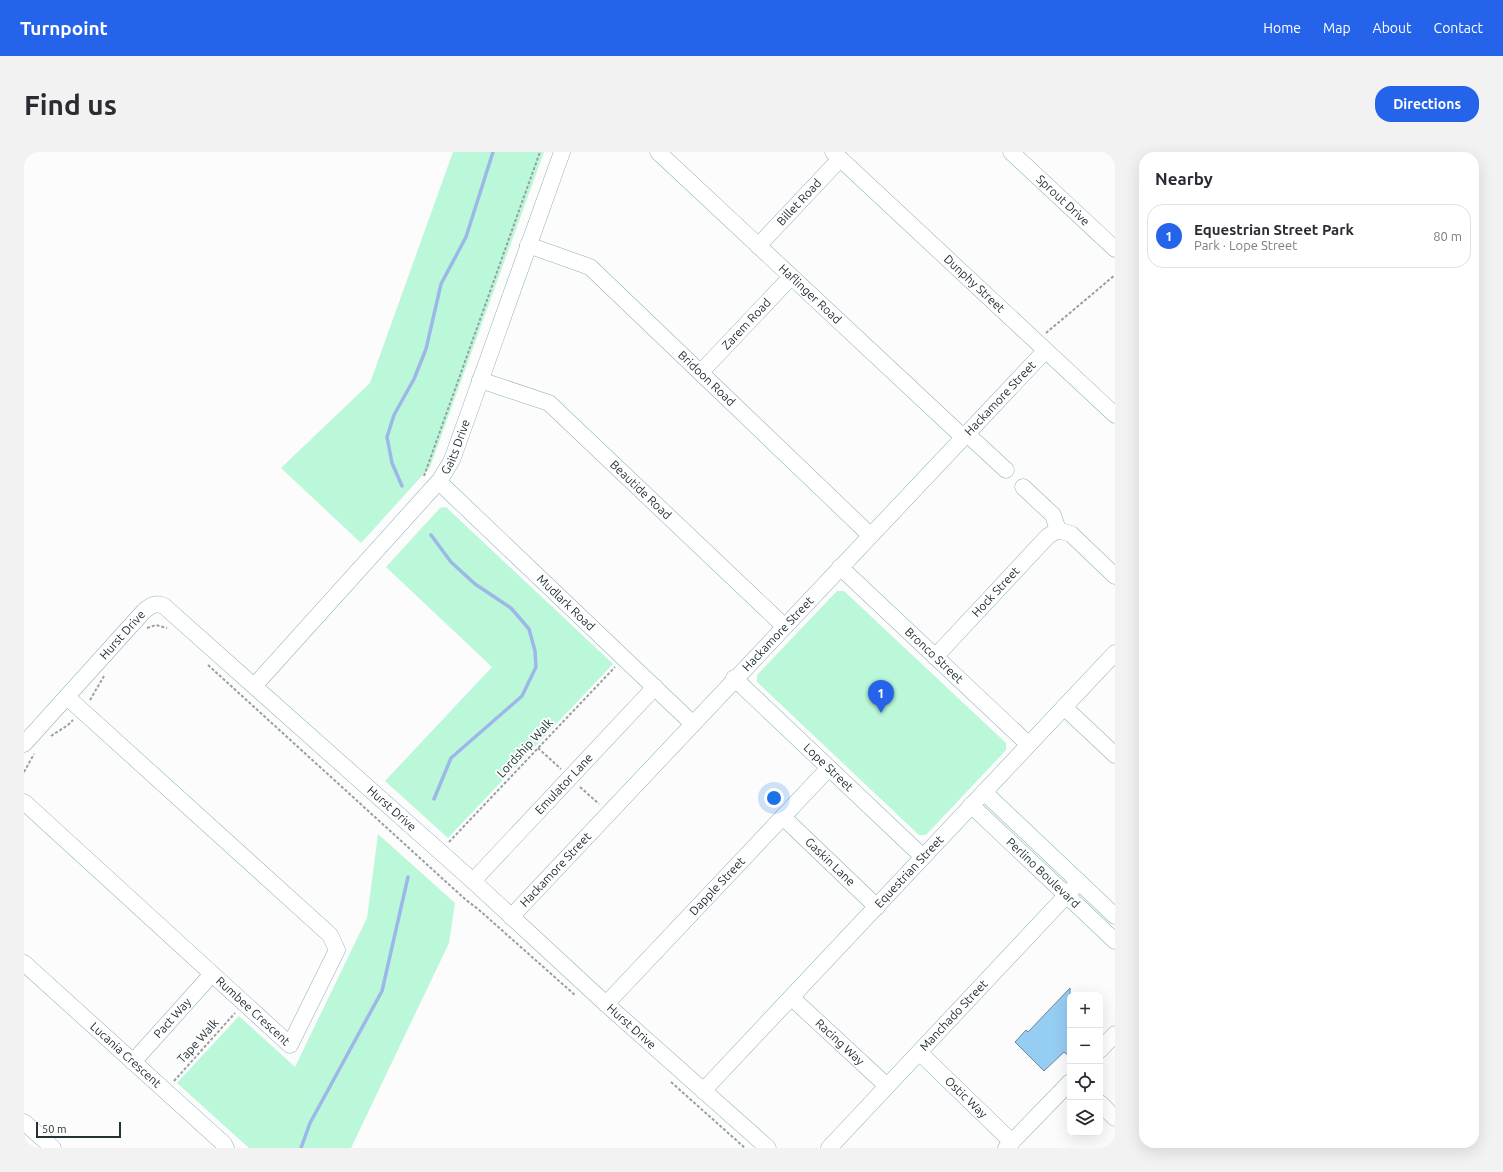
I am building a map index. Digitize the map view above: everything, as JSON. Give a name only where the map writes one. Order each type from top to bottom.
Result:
[{"type":"street","name":"Gaits Drive","points":[[255,685],[439,482],[452,460],[562,152]]},
{"type":"street","name":"Haflinger Road","points":[[658,152],[791,277],[965,435],[1006,470]]},
{"type":"street","name":"Sprout Drive","points":[[1011,152],[1115,249]]},
{"type":"street","name":"Billet Road","points":[[758,246],[837,155]]},
{"type":"street","name":"Dunphy Street","points":[[837,155],[1115,415]]},
{"type":"street","name":"Bridoon Road","points":[[528,245],[590,267],[870,535]]},
{"type":"street","name":"Zarem Road","points":[[701,372],[791,277]]},
{"type":"street","name":"Hackamore Street","points":[[511,917],[693,724],[734,678],[965,435],[1040,346]]},
{"type":"street","name":"Beautide Road","points":[[480,380],[549,403],[784,626]]},
{"type":"street","name":"Mudlark Road","points":[[439,482],[693,724]]},
{"type":"street","points":[[1023,487],[1053,515],[1058,530],[1071,534],[1115,576]]},
{"type":"street","name":"Hock Street","points":[[935,657],[1048,536],[1058,530]]},
{"type":"street","name":"Bronco Street","points":[[840,567],[1028,744]]},
{"type":"street","name":"Hurst Drive","points":[[30,748],[67,697],[144,611],[150,606],[160,604],[171,611],[255,685],[473,881],[606,1004],[768,1148]]},
{"type":"street","name":"Equestrian Street","points":[[703,1091],[1115,653]]},
{"type":"street","name":"Lope Street","points":[[734,678],[923,857]]},
{"type":"street","name":"Emulator Lane","points":[[473,881],[655,687]]},
{"type":"street","name":"Rumbee Crescent","points":[[24,802],[290,1045],[337,950],[330,935],[67,697]]},
{"type":"street","points":[[1064,707],[1115,755]]},
{"type":"street","name":"Dapple Street","points":[[606,1004],[829,768]]},
{"type":"street","name":"Perlino Boulevard","points":[[984,792],[1115,916]]},
{"type":"street","name":"Perlino Boulevard","points":[[971,805],[1115,941]]},
{"type":"street","name":"Gaskin Lane","points":[[783,817],[877,906]]},
{"type":"street","name":"Manchado Street","points":[[828,1148],[920,1053],[1079,882]]},
{"type":"street","name":"Lucania Crescent","points":[[24,963],[224,1144],[226,1148]]},
{"type":"street","name":"Pact Way","points":[[133,1062],[212,974]]},
{"type":"street","name":"Racing Way","points":[[792,998],[887,1086]]},
{"type":"street","points":[[1103,1047],[1115,1034]]},
{"type":"street","name":"Ostic Way","points":[[920,1053],[1009,1145]]},
{"type":"street","points":[[1009,1145],[1067,1085]]},
{"type":"street","points":[[1103,1106],[1115,1118]]},
{"type":"street","points":[[24,1122],[53,1148]]},
{"type":"path","points":[[420,481],[425,475],[540,152]]},
{"type":"path","points":[[1040,346],[1044,331],[1046,333],[1115,275]]},
{"type":"path","points":[[142,634],[148,628],[156,625],[168,628]]},
{"type":"path","name":"Lordship Walk","points":[[440,852],[624,657]]},
{"type":"path","points":[[203,660],[459,892]]},
{"type":"path","points":[[49,737],[68,726],[94,696],[106,673]]},
{"type":"path","points":[[24,772],[30,748]]},
{"type":"path","name":"Tape Walk","points":[[165,1091],[244,1003]]},
{"type":"green space","points":[[453,152],[544,152],[430,467],[361,543],[281,468],[370,383]]},
{"type":"green space","points":[[446,507],[613,664],[448,838],[385,781],[492,667],[386,567],[440,508]]},
{"type":"green space","points":[[837,591],[844,591],[1006,743],[1006,750],[926,835],[919,835],[757,682],[757,675]]},
{"type":"green space","points":[[378,834],[455,903],[449,943],[351,1148],[249,1148],[177,1083],[239,1016],[295,1067],[367,918]]},
{"type":"building","points":[[1070,988],[1070,992],[1067,992],[1067,1054],[1064,1052],[1044,1071],[1015,1042],[1026,1030],[1028,1032]]},
{"type":"waterway","points":[[402,486],[392,463],[387,437],[394,415],[414,379],[426,349],[441,284],[466,237],[493,152]]},
{"type":"waterway","points":[[431,535],[451,562],[475,584],[511,608],[529,629],[535,651],[536,667],[522,696],[451,758],[434,799]]},
{"type":"waterway","points":[[301,1148],[310,1123],[382,991],[408,877]]},
{"type":"place","name":"Equestrian Street Park","points":[[881,713]]}]
